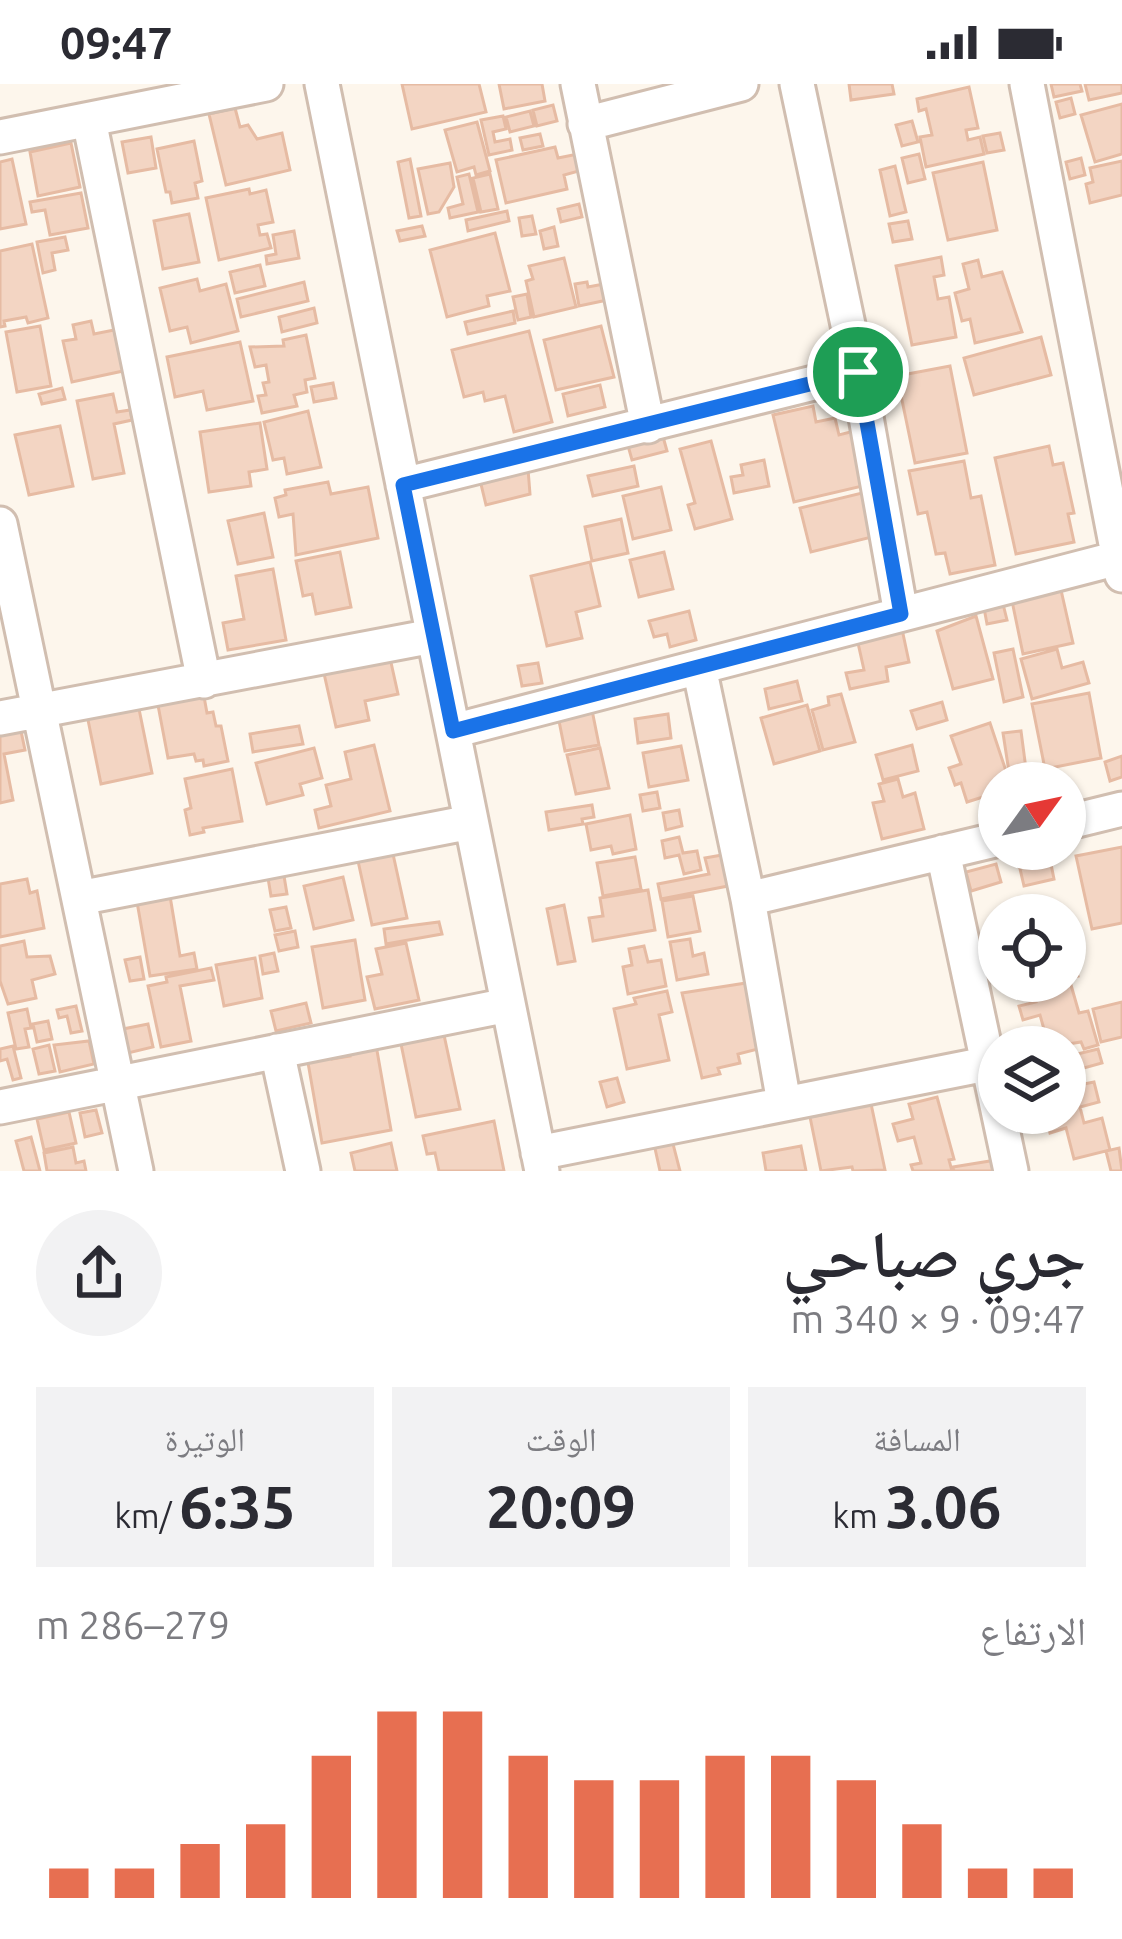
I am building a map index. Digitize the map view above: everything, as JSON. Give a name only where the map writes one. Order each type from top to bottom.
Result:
[{"type":"street","points":[[1,131],[89,120],[266,84]]},
{"type":"street","points":[[322,84],[540,1162],[784,1102],[978,1066]]},
{"type":"street","points":[[578,84],[648,426]]},
{"type":"street","points":[[585,124],[741,84]]},
{"type":"street","points":[[797,84],[858,372],[901,614]]},
{"type":"street","points":[[453,731],[901,614],[1121,563],[1027,84]]},
{"type":"street","points":[[89,120],[204,681]]},
{"type":"street","points":[[403,485],[858,372]]},
{"type":"street","points":[[0,524],[136,1171]]},
{"type":"street","points":[[0,718],[434,636]]},
{"type":"street","points":[[699,667],[748,898],[784,1102]]},
{"type":"street","points":[[1086,818],[1122,809]]},
{"type":"street","points":[[79,898],[471,822]]},
{"type":"street","points":[[748,898],[978,844]]},
{"type":"street","points":[[943,853],[978,1026]]},
{"type":"street","points":[[0,1107],[508,1005]]},
{"type":"street","points":[[277,1051],[303,1171]]},
{"type":"street","points":[[1003,1134],[1012,1171]]},
{"type":"building","points":[[402,84],[479,84],[486,112],[412,129]]},
{"type":"building","points":[[499,84],[542,84],[545,101],[504,109]]},
{"type":"building","points":[[849,84],[892,84],[894,94],[851,100]]},
{"type":"building","points":[[1051,84],[1080,84],[1082,91],[1054,97]]},
{"type":"building","points":[[1085,84],[1122,84],[1122,93],[1089,100]]},
{"type":"building","points":[[969,87],[978,128],[966,130],[968,140],[980,137],[984,154],[926,167],[920,137],[932,135],[926,109],[919,111],[917,99]]},
{"type":"building","points":[[1071,98],[1075,114],[1060,118],[1056,102]]},
{"type":"building","points":[[1122,104],[1122,154],[1095,162],[1081,115]]},
{"type":"building","points":[[553,105],[557,121],[537,126],[533,110]]},
{"type":"building","points":[[235,108],[240,127],[248,125],[257,139],[282,133],[290,170],[226,185],[209,114]]},
{"type":"building","points":[[530,111],[534,126],[510,132],[506,117]]},
{"type":"building","points":[[503,116],[506,129],[493,132],[495,142],[510,139],[512,150],[489,155],[481,120]]},
{"type":"building","points":[[912,121],[918,142],[902,146],[896,125]]},
{"type":"building","points":[[477,122],[490,171],[476,175],[474,167],[457,172],[445,130]]},
{"type":"building","points":[[1000,133],[1004,150],[987,153],[983,136]]},
{"type":"building","points":[[540,134],[543,146],[523,150],[520,138]]},
{"type":"building","points":[[151,137],[156,168],[128,173],[122,142]]},
{"type":"building","points":[[194,141],[202,181],[195,183],[198,198],[172,203],[157,149]]},
{"type":"building","points":[[71,143],[80,187],[38,196],[30,152]]},
{"type":"building","points":[[555,147],[558,158],[583,153],[586,169],[564,175],[567,189],[506,203],[496,160]]},
{"type":"building","points":[[919,154],[925,179],[908,183],[902,158]]},
{"type":"building","points":[[1081,158],[1085,175],[1070,179],[1066,162]]},
{"type":"building","points":[[12,159],[26,224],[0,229],[0,162]]},
{"type":"building","points":[[410,159],[421,216],[409,218],[398,162]]},
{"type":"building","points":[[1122,161],[1122,195],[1090,203],[1086,184],[1093,182],[1090,168]]},
{"type":"building","points":[[983,162],[997,230],[948,240],[933,173]]},
{"type":"building","points":[[450,163],[454,187],[439,212],[428,214],[418,169]]},
{"type":"building","points":[[895,166],[906,212],[890,216],[880,170]]},
{"type":"building","points":[[469,174],[478,212],[450,218],[448,208],[463,204],[457,177]]},
{"type":"building","points":[[490,174],[498,209],[481,212],[473,178]]},
{"type":"building","points":[[249,189],[250,194],[266,190],[273,222],[258,225],[271,248],[219,260],[206,198]]},
{"type":"building","points":[[81,193],[88,228],[50,235],[45,210],[32,212],[30,202]]},
{"type":"building","points":[[579,204],[582,217],[561,222],[558,209]]},
{"type":"building","points":[[507,211],[509,221],[468,231],[466,220]]},
{"type":"building","points":[[189,214],[199,262],[163,269],[154,221]]},
{"type":"building","points":[[532,216],[536,234],[522,236],[519,218]]},
{"type":"building","points":[[908,221],[912,239],[893,242],[889,224]]},
{"type":"building","points":[[422,226],[425,236],[400,241],[397,231]]},
{"type":"building","points":[[554,227],[558,246],[544,249],[540,231]]},
{"type":"building","points":[[294,231],[299,258],[267,264],[266,256],[276,254],[273,235]]},
{"type":"building","points":[[495,233],[510,291],[487,296],[489,306],[447,317],[430,250]]},
{"type":"building","points":[[65,237],[68,250],[52,253],[55,270],[43,273],[37,242]]},
{"type":"building","points":[[32,244],[48,318],[28,323],[26,317],[4,321],[5,326],[0,327],[0,251]]},
{"type":"building","points":[[941,257],[944,275],[934,277],[938,299],[949,297],[956,337],[912,345],[896,266]]},
{"type":"building","points":[[564,258],[576,307],[534,317],[526,281],[533,279],[529,266]]},
{"type":"building","points":[[978,260],[982,277],[1002,272],[1022,332],[975,343],[970,319],[962,321],[955,293],[969,289],[963,264]]},
{"type":"building","points":[[260,265],[265,286],[235,293],[230,272]]},
{"type":"building","points":[[197,279],[200,291],[226,284],[238,331],[191,343],[187,327],[170,331],[160,288]]},
{"type":"building","points":[[304,282],[308,301],[241,317],[237,299]]},
{"type":"building","points":[[587,282],[588,287],[609,283],[612,299],[579,306],[575,284]]},
{"type":"building","points":[[527,294],[531,317],[518,320],[513,297]]},
{"type":"building","points":[[314,308],[317,323],[282,332],[279,317]]},
{"type":"building","points":[[513,311],[515,323],[468,334],[465,322]]},
{"type":"building","points":[[91,321],[94,334],[114,330],[123,371],[72,382],[63,341],[76,339],[73,325]]},
{"type":"building","points":[[40,326],[51,386],[17,392],[6,332]]},
{"type":"building","points":[[601,326],[614,377],[556,390],[544,340]]},
{"type":"building","points":[[529,331],[552,422],[514,432],[505,396],[485,401],[483,392],[464,397],[452,350]]},
{"type":"building","points":[[306,335],[315,378],[305,380],[307,392],[294,395],[297,406],[262,413],[258,396],[266,395],[266,365],[255,367],[250,347],[284,346],[283,340]]},
{"type":"building","points":[[1041,337],[1051,375],[974,395],[964,358]]},
{"type":"building","points":[[240,342],[253,401],[207,410],[203,391],[175,397],[167,357]]},
{"type":"building","points":[[950,366],[967,453],[915,463],[897,376]]},
{"type":"building","points":[[333,383],[336,398],[314,402],[311,387]]},
{"type":"building","points":[[600,385],[605,407],[568,416],[563,394]]},
{"type":"building","points":[[62,388],[65,399],[42,404],[39,394]]},
{"type":"building","points":[[113,394],[117,412],[130,410],[132,420],[114,424],[124,473],[93,479],[77,401]]},
{"type":"building","points":[[813,406],[816,422],[835,418],[839,435],[854,431],[867,485],[794,502],[773,415]]},
{"type":"building","points":[[308,411],[321,467],[287,474],[284,458],[273,460],[264,422]]},
{"type":"building","points":[[260,423],[267,469],[249,472],[251,486],[209,492],[200,432]]},
{"type":"building","points":[[60,426],[73,486],[29,495],[15,435]]},
{"type":"building","points":[[662,433],[667,451],[632,460],[627,442]]},
{"type":"building","points":[[711,441],[732,519],[695,529],[688,505],[695,503],[680,449]]},
{"type":"building","points":[[1049,446],[1053,465],[1063,463],[1074,513],[1068,514],[1074,542],[1016,554],[995,458]]},
{"type":"building","points":[[764,460],[769,486],[734,493],[731,477],[743,475],[741,465]]},
{"type":"building","points":[[964,461],[971,498],[981,496],[995,565],[950,574],[945,553],[936,554],[927,512],[918,514],[909,471]]},
{"type":"building","points":[[634,466],[638,486],[593,496],[588,476]]},
{"type":"building","points":[[528,469],[530,494],[486,505],[480,480]]},
{"type":"building","points":[[328,482],[331,494],[368,487],[378,538],[296,555],[293,514],[279,517],[275,498],[286,495],[285,490]]},
{"type":"building","points":[[661,487],[671,530],[633,539],[623,496]]},
{"type":"building","points":[[862,493],[872,537],[811,552],[800,508]]},
{"type":"building","points":[[264,513],[273,557],[238,564],[228,521]]},
{"type":"building","points":[[621,519],[628,553],[592,561],[585,527]]},
{"type":"building","points":[[340,552],[351,607],[316,614],[312,594],[303,596],[296,561]]},
{"type":"building","points":[[664,552],[673,589],[639,597],[630,560]]},
{"type":"building","points":[[590,562],[600,606],[576,612],[582,638],[547,646],[531,576]]},
{"type":"building","points":[[273,569],[286,640],[228,650],[223,623],[244,619],[236,576]]},
{"type":"building","points":[[1061,590],[1073,643],[1023,654],[1012,601]]},
{"type":"building","points":[[1003,604],[1007,620],[987,624],[984,608]]},
{"type":"building","points":[[689,611],[696,640],[670,647],[667,634],[654,637],[649,621]]},
{"type":"building","points":[[976,616],[993,679],[953,689],[937,631]]},
{"type":"building","points":[[902,629],[909,662],[886,667],[888,681],[850,689],[846,673],[864,670],[856,634]]},
{"type":"building","points":[[1013,649],[1023,697],[1004,702],[994,653]]},
{"type":"building","points":[[1057,649],[1062,668],[1083,662],[1089,683],[1032,699],[1021,659]]},
{"type":"building","points":[[390,658],[398,694],[365,701],[369,720],[336,727],[323,669]]},
{"type":"building","points":[[538,663],[542,683],[522,686],[518,666]]},
{"type":"building","points":[[797,681],[802,701],[769,709],[765,689]]},
{"type":"building","points":[[203,691],[207,713],[213,712],[216,726],[221,726],[228,761],[204,766],[194,754],[168,758],[157,700]]},
{"type":"building","points":[[1089,693],[1101,758],[1044,762],[1032,704]]},
{"type":"building","points":[[841,694],[855,742],[823,750],[812,710],[829,705],[828,697]]},
{"type":"building","points":[[942,702],[947,720],[917,729],[911,711]]},
{"type":"building","points":[[138,704],[152,773],[101,784],[87,715]]},
{"type":"building","points":[[807,705],[820,751],[774,764],[761,718]]},
{"type":"building","points":[[592,710],[599,745],[565,751],[558,716]]},
{"type":"building","points":[[668,714],[671,738],[638,743],[635,719]]},
{"type":"building","points":[[990,723],[1003,762],[978,762],[978,799],[967,802],[961,783],[955,785],[949,768],[961,764],[951,736]]},
{"type":"building","points":[[299,726],[303,744],[253,752],[250,734]]},
{"type":"building","points":[[21,731],[25,750],[4,754],[13,800],[0,803],[0,735]]},
{"type":"building","points":[[1021,731],[1025,762],[1007,762],[1003,733]]},
{"type":"building","points":[[374,745],[390,811],[319,828],[315,810],[331,806],[326,785],[351,779],[345,752]]},
{"type":"building","points":[[912,745],[918,771],[883,780],[876,755]]},
{"type":"building","points":[[681,746],[688,780],[649,787],[643,753]]},
{"type":"building","points":[[314,748],[322,778],[300,784],[303,795],[267,804],[256,763]]},
{"type":"building","points":[[600,748],[609,788],[576,794],[567,755]]},
{"type":"building","points":[[1122,756],[1122,777],[1110,781],[1105,762]]},
{"type":"building","points":[[232,769],[242,821],[190,835],[185,779]]},
{"type":"building","points":[[898,779],[903,797],[915,793],[924,829],[882,839],[873,803],[884,801],[879,784]]},
{"type":"building","points":[[657,792],[660,808],[643,811],[640,795]]},
{"type":"building","points":[[592,805],[594,817],[582,819],[583,824],[549,830],[546,812]]},
{"type":"building","points":[[679,810],[682,826],[666,830],[663,813]]},
{"type":"building","points":[[630,815],[636,849],[613,854],[611,846],[591,850],[586,824]]},
{"type":"building","points":[[679,837],[683,853],[697,851],[701,870],[684,874],[679,855],[665,858],[662,841]]},
{"type":"building","points":[[1122,847],[1122,923],[1092,929],[1079,870],[1086,870],[1086,854]]},
{"type":"building","points":[[393,854],[407,918],[372,925],[358,861]]},
{"type":"building","points":[[722,855],[728,886],[661,899],[658,884],[709,874],[705,858]]},
{"type":"building","points":[[635,857],[641,889],[603,896],[597,863]]},
{"type":"building","points":[[283,870],[287,894],[271,896],[267,872]]},
{"type":"building","points":[[998,870],[1001,882],[971,891],[966,872]]},
{"type":"building","points":[[1020,870],[1052,870],[1054,879],[1024,886]]},
{"type":"building","points":[[343,877],[353,920],[314,929],[304,886]]},
{"type":"building","points":[[27,879],[30,893],[37,891],[44,928],[0,937],[0,884]]},
{"type":"building","points":[[648,890],[655,930],[593,941],[589,918],[603,916],[600,898]]},
{"type":"building","points":[[170,896],[180,956],[194,953],[197,969],[150,976],[137,902]]},
{"type":"building","points":[[693,896],[700,931],[668,937],[662,901]]},
{"type":"building","points":[[564,905],[575,961],[558,964],[547,909]]},
{"type":"building","points":[[286,907],[291,928],[275,931],[270,910]]},
{"type":"building","points":[[439,922],[442,934],[386,944],[384,929]]},
{"type":"building","points":[[295,931],[298,947],[279,951],[275,935]]},
{"type":"building","points":[[690,939],[693,956],[704,953],[708,974],[677,980],[670,942]]},
{"type":"building","points":[[355,940],[365,1000],[323,1008],[312,947]]},
{"type":"building","points":[[24,941],[27,957],[50,956],[55,974],[32,980],[36,998],[8,1004],[0,981],[0,946]]},
{"type":"building","points":[[406,943],[419,1000],[375,1009],[367,977],[382,974],[376,949]]},
{"type":"building","points":[[644,946],[648,962],[661,960],[666,986],[628,994],[623,967],[632,965],[629,949]]},
{"type":"building","points":[[274,953],[278,971],[263,974],[260,956]]},
{"type":"building","points":[[140,957],[144,979],[130,981],[125,960]]},
{"type":"building","points":[[255,958],[262,998],[224,1006],[216,965]]},
{"type":"building","points":[[211,968],[214,980],[180,986],[191,1041],[161,1047],[148,986],[167,982],[166,977]]},
{"type":"building","points":[[746,983],[762,1048],[738,1054],[740,1063],[702,1078],[682,993]]},
{"type":"building","points":[[667,991],[672,1012],[659,1015],[669,1060],[627,1069],[614,1009],[636,1004],[634,998]]},
{"type":"building","points":[[1076,1002],[1079,1013],[1088,1011],[1098,1045],[1086,1048],[1086,1026],[1043,1026],[1040,1015],[1023,1020],[1019,1006]]},
{"type":"building","points":[[1122,1002],[1122,1037],[1101,1042],[1093,1009]]},
{"type":"building","points":[[306,1003],[311,1023],[276,1031],[271,1011]]},
{"type":"building","points":[[76,1006],[82,1031],[71,1033],[67,1016],[59,1018],[57,1010]]},
{"type":"building","points":[[27,1009],[29,1047],[16,1049],[8,1013]]},
{"type":"building","points":[[48,1021],[52,1039],[37,1042],[33,1024]]},
{"type":"building","points":[[148,1024],[153,1047],[128,1053],[123,1029]]},
{"type":"building","points":[[444,1035],[460,1109],[416,1117],[401,1044]]},
{"type":"building","points":[[89,1041],[94,1064],[60,1072],[54,1045]]},
{"type":"building","points":[[49,1045],[55,1071],[39,1074],[33,1049]]},
{"type":"building","points":[[376,1045],[391,1130],[322,1143],[307,1057],[350,1056],[349,1049]]},
{"type":"building","points":[[13,1046],[21,1078],[13,1080],[7,1059],[0,1061],[0,1049]]},
{"type":"building","points":[[1098,1049],[1102,1063],[1086,1067],[1086,1052]]},
{"type":"building","points":[[617,1078],[624,1102],[607,1107],[600,1082]]},
{"type":"building","points":[[1094,1082],[1099,1102],[1086,1105],[1086,1084]]},
{"type":"building","points":[[937,1097],[954,1159],[949,1160],[952,1171],[913,1171],[911,1165],[921,1163],[914,1137],[898,1141],[893,1124],[913,1119],[909,1104]]},
{"type":"building","points":[[870,1099],[885,1170],[821,1171],[810,1117],[830,1113],[829,1107]]},
{"type":"building","points":[[96,1110],[102,1133],[85,1137],[80,1113]]},
{"type":"building","points":[[69,1112],[76,1143],[44,1150],[37,1119]]},
{"type":"building","points":[[1102,1118],[1110,1150],[1074,1159],[1068,1134],[1086,1134],[1086,1122]]},
{"type":"building","points":[[494,1121],[504,1171],[439,1171],[435,1153],[427,1154],[423,1136]]},
{"type":"building","points":[[31,1137],[40,1171],[24,1171],[16,1141]]},
{"type":"building","points":[[672,1140],[680,1171],[660,1171],[654,1144]]},
{"type":"building","points":[[391,1143],[397,1171],[355,1171],[351,1153]]},
{"type":"building","points":[[801,1146],[806,1171],[766,1171],[763,1153]]},
{"type":"building","points":[[73,1147],[76,1163],[84,1161],[86,1171],[47,1171],[44,1153]]},
{"type":"building","points":[[1119,1148],[1122,1171],[1111,1171],[1106,1151]]},
{"type":"building","points":[[996,1160],[998,1171],[954,1171],[953,1167]]},
{"type":"route","points":[[858,372],[901,614],[453,731],[403,485],[858,372]]}]
